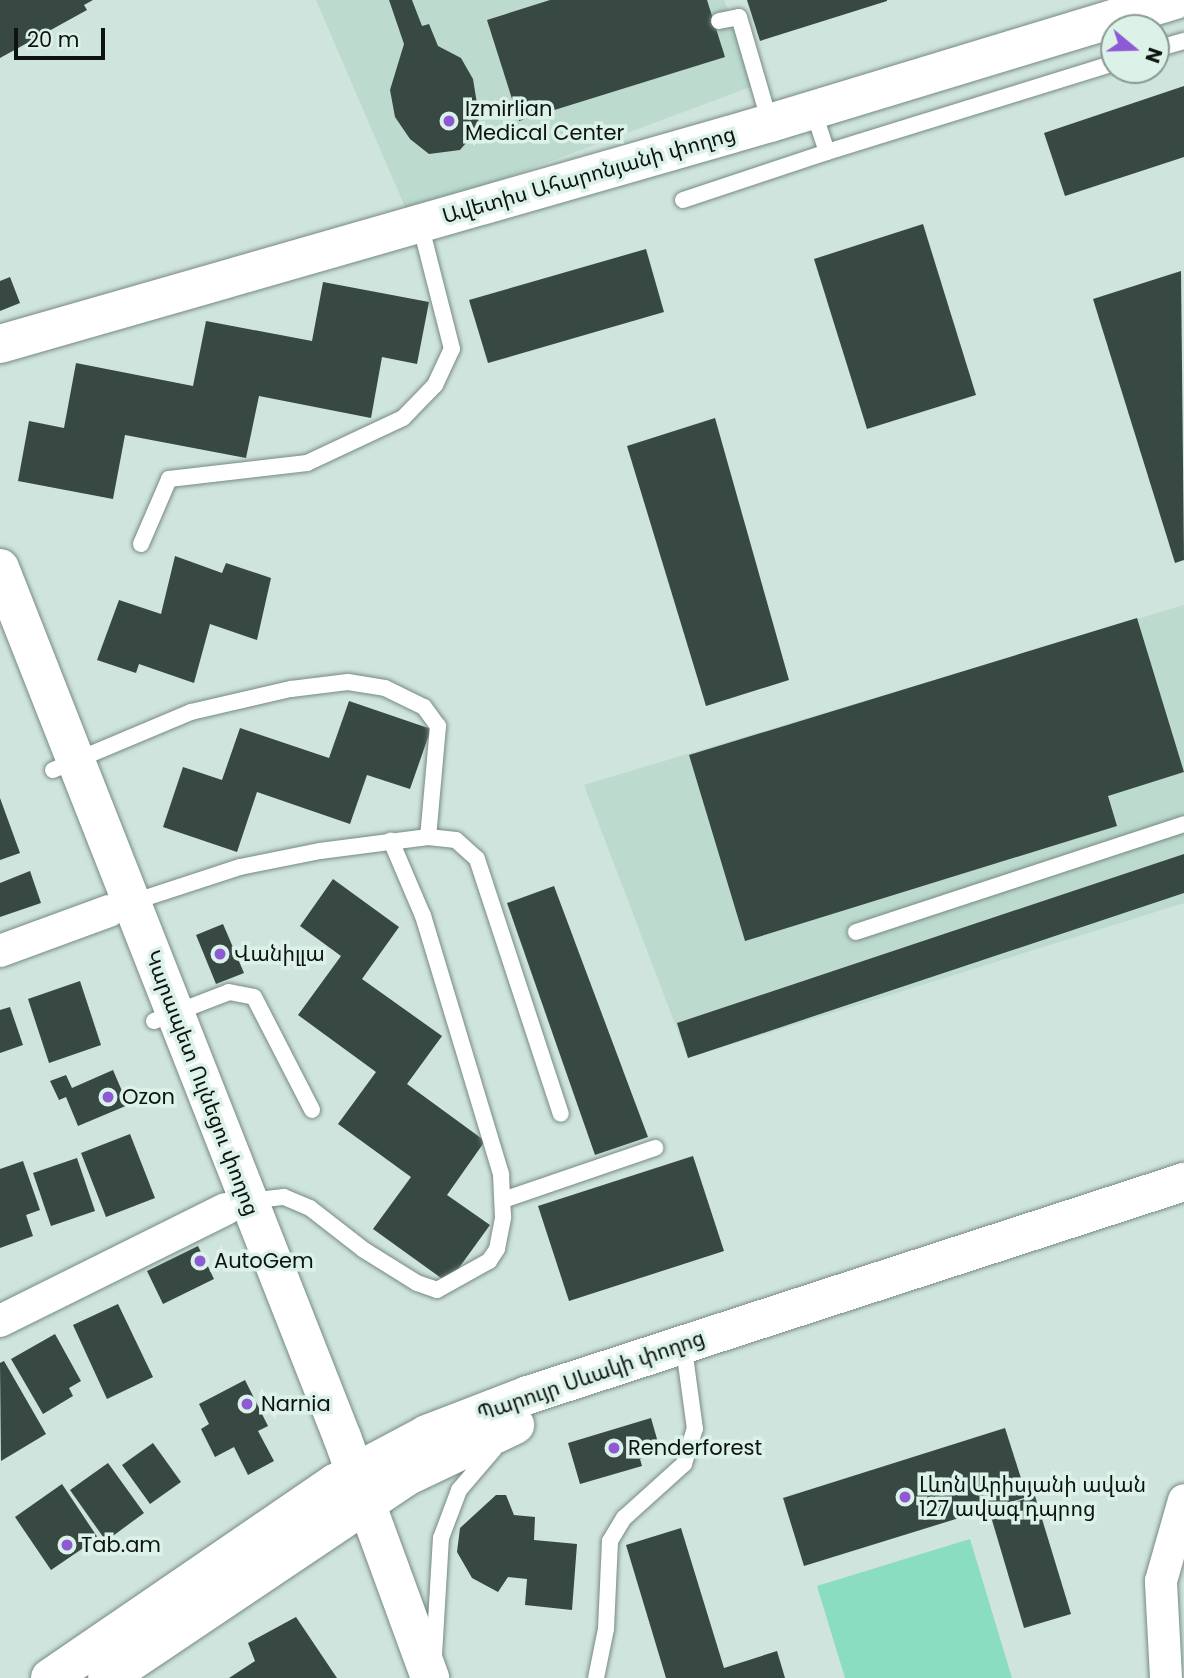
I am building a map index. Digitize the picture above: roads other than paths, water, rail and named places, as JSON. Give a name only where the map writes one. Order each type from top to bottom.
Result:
[{"type":"street","name":"Ավետիս Ահարոնյանի փողոց","points":[[0,344],[770,123],[1176,0]]},
{"type":"street","name":"Կարապետ Ուլնեցու փողոց","points":[[0,568],[64,766],[351,1493],[431,1678]]},
{"type":"street","name":"Կարապետ Ուլնեցու փողոց","points":[[0,639],[64,766]]},
{"type":"street","points":[[0,951],[120,907]]},
{"type":"street","name":"Պարույր Սևակի փողոց","points":[[107,1678],[427,1434],[528,1395],[1184,1182]]},
{"type":"street","name":"Պարույր Սևակի փողոց","points":[[50,1678],[351,1493],[528,1419],[686,1363],[1184,1203]]},
{"type":"street","points":[[0,1321],[237,1205]]},
{"type":"street","name":"Կարապետ Ուլնեցու փողոց","points":[[351,1493],[410,1678]]},
{"type":"street","points":[[1166,1678],[1161,1581],[1184,1500]]},
{"type":"lane","points":[[719,21],[739,17],[770,123]]},
{"type":"lane","points":[[683,200],[1100,66]]},
{"type":"lane","points":[[813,110],[827,152]]},
{"type":"lane","points":[[141,544],[169,479],[307,463],[403,418],[435,385],[452,349],[420,223]]},
{"type":"lane","points":[[64,766],[204,709],[348,682],[385,688],[424,707],[438,726],[428,837]]},
{"type":"lane","points":[[856,932],[1184,824]]},
{"type":"lane","points":[[120,907],[240,867],[391,841],[428,837],[456,840],[477,859],[561,1114]]},
{"type":"lane","points":[[237,1205],[284,1198],[310,1208],[364,1250],[417,1283],[437,1290],[489,1261],[497,1249],[503,1200],[501,1174],[423,916],[391,841]]},
{"type":"lane","points":[[164,1016],[229,992],[254,997],[312,1110]]},
{"type":"lane","points":[[503,1200],[655,1148]]},
{"type":"lane","points":[[596,1678],[606,1629],[610,1541],[624,1518],[684,1464],[695,1429],[686,1363]]},
{"type":"lane","points":[[431,1678],[441,1538],[459,1490],[528,1419]]},
{"type":"place","name":"Izmirlian Medical Center","points":[[449,121]]},
{"type":"place","name":"Վանիլլա","points":[[220,954]]},
{"type":"place","name":"Ozon","points":[[108,1097]]},
{"type":"place","name":"AutoGem","points":[[200,1261]]},
{"type":"place","name":"Narnia","points":[[247,1404]]},
{"type":"place","name":"Renderforest","points":[[614,1448]]},
{"type":"place","name":"Լևոն Արիսյանի ավան 127 ավագ դպրոց","points":[[905,1497]]},
{"type":"place","name":"Tab.am","points":[[67,1545]]}]
